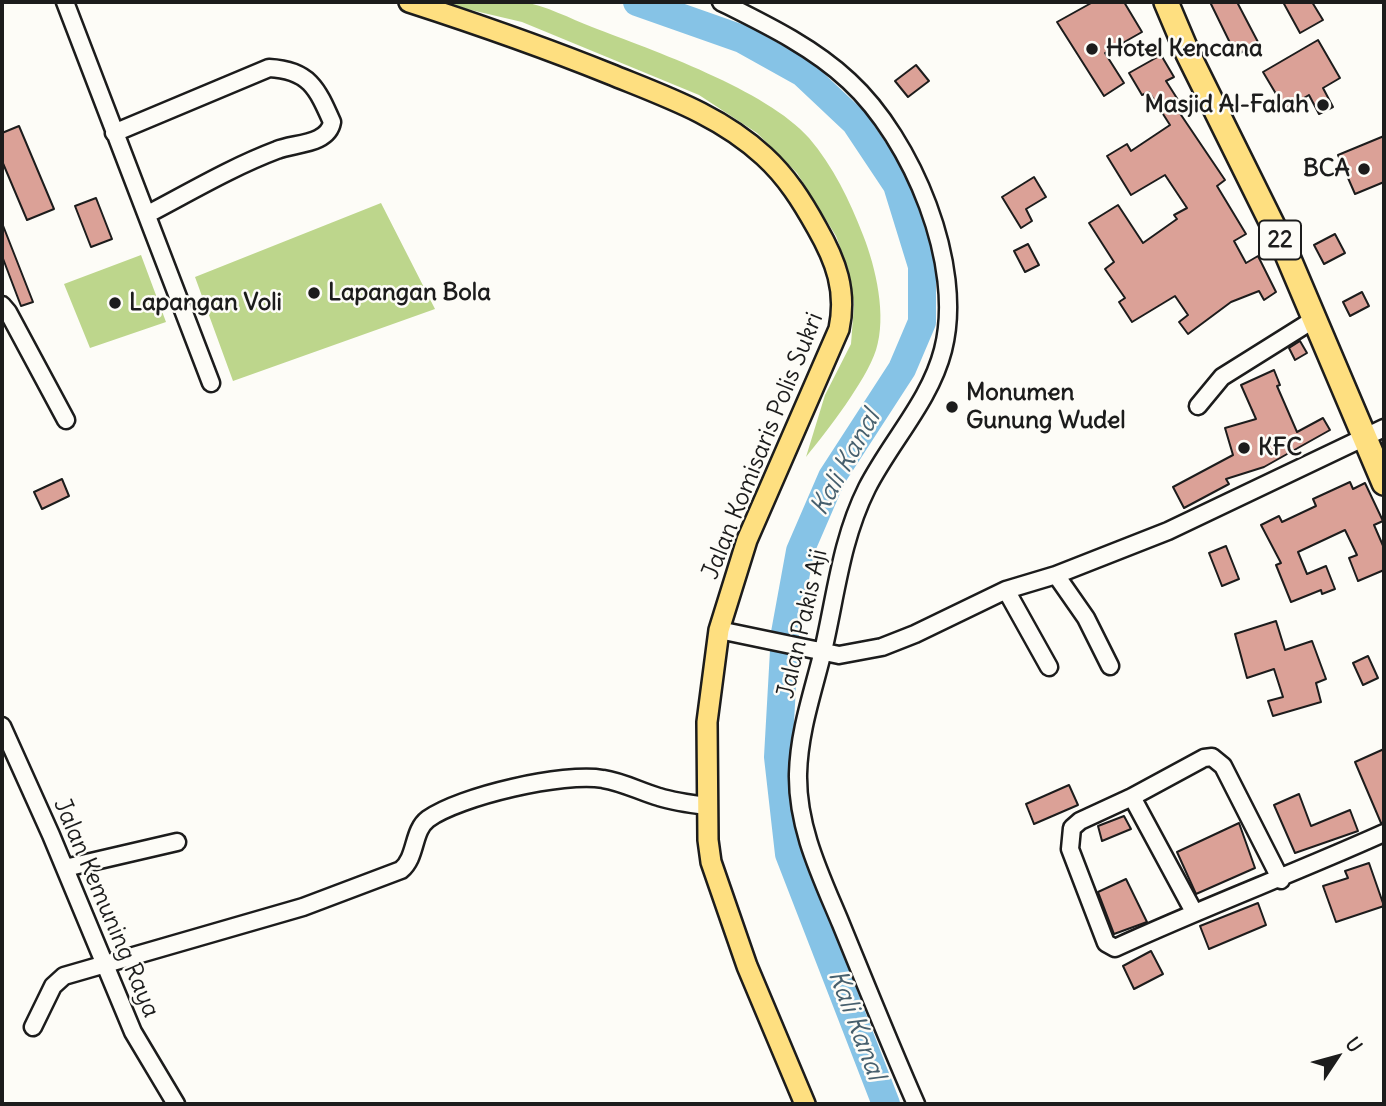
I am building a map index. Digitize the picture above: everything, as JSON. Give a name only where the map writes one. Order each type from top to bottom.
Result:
[{"type":"highway","name":"22","points":[[1166,2],[1188,54],[1286,252],[1313,320],[1374,433],[1384,483]]},
{"type":"main road","name":"Jalan Komisaris Polis Sukri","points":[[409,2],[511,34],[687,105],[719,122],[763,155],[783,175],[799,197],[831,254],[843,293],[839,329],[747,540],[707,722],[708,840],[718,887],[805,1104]]},
{"type":"street","points":[[65,2],[211,383]]},
{"type":"street","name":"Jalan Pakis Aji","points":[[721,2],[769,26],[841,74],[887,125],[911,166],[932,218],[946,284],[947,329],[937,369],[868,487],[847,533],[801,740],[798,775],[804,830],[820,877],[916,1104]]},
{"type":"street","points":[[114,133],[269,68],[288,69],[309,81],[320,95],[332,122],[328,133],[319,139],[277,150],[148,214]]},
{"type":"street","points":[[2,305],[66,420]]},
{"type":"street","points":[[1198,406],[1222,377],[1313,320]]},
{"type":"street","points":[[727,631],[839,655],[882,647],[1006,590],[1056,575],[1168,531],[1374,433]]},
{"type":"street","points":[[1056,575],[1086,618],[1111,666]]},
{"type":"street","points":[[1006,590],[1049,667]]},
{"type":"street","name":"Jalan Kemuning Raya","points":[[2,726],[133,1032],[176,1104]]},
{"type":"street","points":[[1280,880],[1223,766],[1213,757],[1204,758],[1132,797],[1080,821],[1072,828],[1069,836],[1070,849],[1106,943],[1115,948],[1194,912],[1280,880],[1384,833]]},
{"type":"street","points":[[33,1027],[57,981],[74,971],[105,965],[303,907],[401,870],[412,857],[420,828],[427,820],[481,797],[563,779],[588,778],[613,781],[676,802],[707,806]]},
{"type":"street","points":[[1132,797],[1194,912]]},
{"type":"street","points":[[65,869],[177,842]]},
{"type":"green space","points":[[437,2],[522,2],[549,9],[738,88],[790,120],[809,138],[840,184],[863,235],[876,277],[880,322],[876,350],[864,376],[806,457],[825,395],[851,344],[854,304],[848,269],[836,236],[797,173],[757,133],[699,95],[522,22]]},
{"type":"green space","name":"Lapangan Bola","points":[[381,203],[435,309],[233,381],[195,277]]},
{"type":"green space","name":"Lapangan Voli","points":[[141,255],[166,322],[90,348],[64,284]]},
{"type":"building","name":"Hotel Kencana","points":[[1093,2],[1124,2],[1142,32],[1105,53],[1124,83],[1104,96],[1057,22]]},
{"type":"building","points":[[1210,2],[1237,2],[1259,44],[1236,55]]},
{"type":"building","points":[[1283,2],[1312,2],[1323,20],[1300,33]]},
{"type":"building","points":[[1318,40],[1340,78],[1323,88],[1333,107],[1319,114],[1309,95],[1285,109],[1263,72]]},
{"type":"building","points":[[1161,55],[1174,77],[1166,81],[1180,103],[1175,106],[1225,180],[1217,186],[1246,234],[1234,241],[1246,263],[1258,256],[1276,292],[1264,300],[1259,291],[1231,302],[1188,334],[1179,322],[1188,315],[1175,296],[1132,322],[1119,302],[1125,298],[1105,269],[1114,262],[1089,223],[1118,205],[1143,243],[1177,219],[1174,215],[1187,208],[1165,175],[1131,195],[1107,156],[1127,144],[1131,151],[1170,125],[1149,92],[1142,95],[1129,73]]},
{"type":"building","points":[[916,65],[929,81],[908,97],[895,81]]},
{"type":"building","points":[[19,126],[54,209],[27,220],[2,161],[2,133]]},
{"type":"building","name":"BCA","points":[[1384,136],[1384,182],[1355,194],[1338,155]]},
{"type":"building","points":[[1034,177],[1046,197],[1026,209],[1032,221],[1021,228],[1002,197]]},
{"type":"building","points":[[96,198],[112,239],[91,247],[75,206]]},
{"type":"building","points":[[2,223],[33,302],[21,306],[2,256]]},
{"type":"building","points":[[1335,234],[1345,253],[1324,264],[1314,245]]},
{"type":"building","points":[[1028,244],[1039,265],[1025,272],[1014,251]]},
{"type":"building","points":[[1362,292],[1369,306],[1350,316],[1343,302]]},
{"type":"building","points":[[1300,341],[1307,353],[1295,360],[1289,348]]},
{"type":"building","points":[[1274,370],[1280,385],[1277,386],[1297,432],[1323,418],[1330,430],[1264,467],[1226,479],[1229,484],[1184,508],[1173,487],[1233,455],[1225,428],[1256,419],[1241,385]]},
{"type":"building","points":[[62,479],[69,496],[42,509],[34,492]]},
{"type":"building","points":[[1350,482],[1353,489],[1365,483],[1383,521],[1374,525],[1384,548],[1384,570],[1358,581],[1349,558],[1357,555],[1345,530],[1298,552],[1307,574],[1326,566],[1335,589],[1322,594],[1321,590],[1291,602],[1276,565],[1281,563],[1261,525],[1279,516],[1282,522],[1316,506],[1313,499]]},
{"type":"building","points":[[1226,546],[1239,579],[1222,586],[1209,553]]},
{"type":"building","points":[[1276,621],[1285,650],[1312,641],[1326,679],[1316,683],[1321,702],[1273,716],[1268,701],[1283,697],[1274,669],[1247,678],[1235,634]]},
{"type":"building","points":[[1368,656],[1378,678],[1363,685],[1353,663]]},
{"type":"building","points":[[1384,749],[1384,823],[1381,823],[1355,762]]},
{"type":"building","points":[[1069,785],[1078,805],[1034,824],[1026,804]]},
{"type":"building","points":[[1299,794],[1311,826],[1350,810],[1358,831],[1295,853],[1274,805]]},
{"type":"building","points":[[1124,816],[1131,829],[1102,841],[1098,826]]},
{"type":"building","points":[[1239,823],[1255,868],[1196,894],[1177,852]]},
{"type":"building","points":[[1369,863],[1384,906],[1336,922],[1323,886],[1348,878],[1345,871]]},
{"type":"building","points":[[1126,879],[1147,922],[1114,934],[1098,892]]},
{"type":"building","points":[[1258,903],[1266,925],[1209,949],[1200,926]]},
{"type":"building","points":[[1151,951],[1163,974],[1134,989],[1123,966]]},
{"type":"waterway","name":"Kali Kanal","points":[[637,2],[742,39],[803,73],[855,122],[897,185],[922,266],[922,322],[902,369],[832,477],[800,551],[785,633],[778,757],[789,854],[886,1104]]},
{"type":"place","name":"Hotel Kencana","points":[[1092,49]]},
{"type":"place","name":"Masjid Al-Falah","points":[[1323,105]]},
{"type":"place","name":"BCA","points":[[1364,169]]},
{"type":"place","name":"Lapangan Bola","points":[[314,293]]},
{"type":"place","name":"Lapangan Voli","points":[[115,303]]},
{"type":"place","name":"Monumen Gunung Wudel","points":[[952,407]]},
{"type":"place","name":"KFC","points":[[1244,448]]}]
